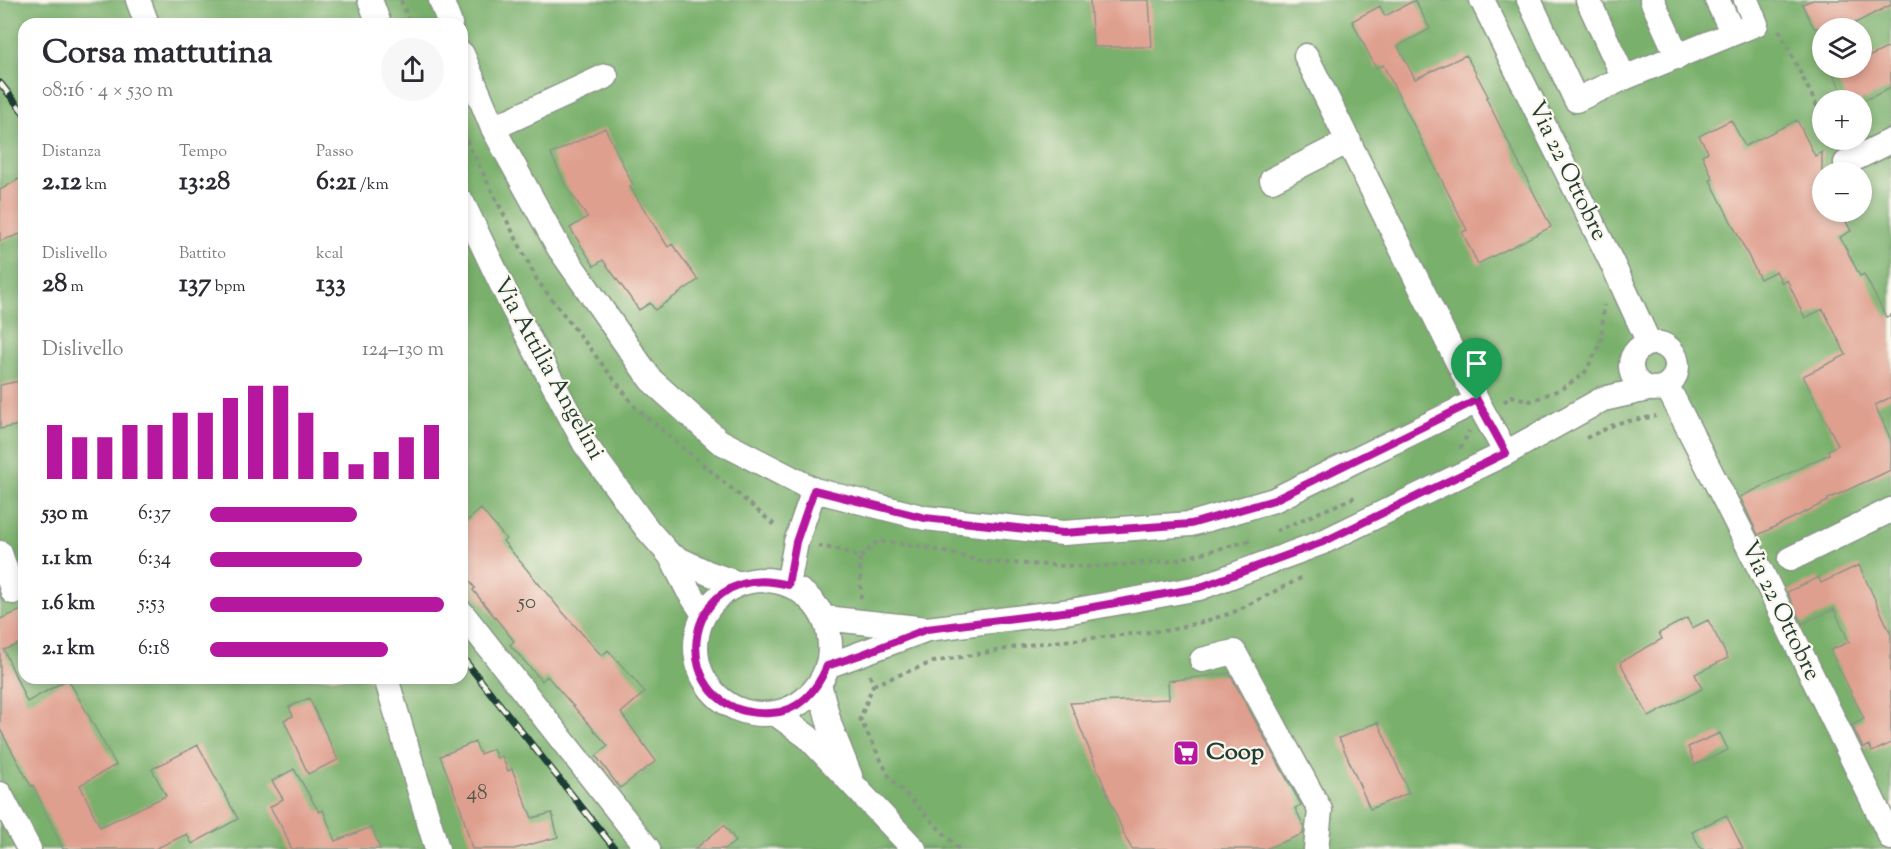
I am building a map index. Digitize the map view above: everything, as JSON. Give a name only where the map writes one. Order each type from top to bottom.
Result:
[{"type":"street","points":[[138,0],[145,18]]},
{"type":"street","points":[[370,0],[376,18]]},
{"type":"street","points":[[441,0],[448,18]]},
{"type":"street","name":"Via 22 Ottobre","points":[[1482,0],[1613,264],[1649,343]]},
{"type":"street","points":[[1529,0],[1576,100],[1756,24],[1746,0]]},
{"type":"street","points":[[1588,0],[1624,78]]},
{"type":"street","points":[[1652,0],[1678,57]]},
{"type":"street","points":[[1717,0],[1733,33]]},
{"type":"street","points":[[1306,56],[1506,453]]},
{"type":"street","points":[[468,68],[493,128],[559,248],[651,380],[719,441],[814,490],[925,518],[1063,533],[1191,524],[1274,500],[1482,409]]},
{"type":"street","points":[[493,128],[606,76]]},
{"type":"street","points":[[1272,180],[1349,141]]},
{"type":"street","points":[[1848,162],[1891,141]]},
{"type":"street","name":"Via Attilia Angelini","points":[[468,214],[514,310],[585,444],[647,529],[670,555],[688,590],[704,614]]},
{"type":"street","points":[[824,618],[927,629],[1071,611],[1198,588],[1323,542],[1506,453],[1604,399],[1658,387],[1673,379],[1677,371],[1674,354],[1667,346],[1658,342],[1640,347],[1604,399]]},
{"type":"street","points":[[1630,364],[1635,380],[1658,387]]},
{"type":"street","name":"Via 22 Ottobre","points":[[1658,387],[1761,571],[1891,838]]},
{"type":"street","points":[[788,585],[796,542],[814,490]]},
{"type":"street","points":[[1790,559],[1889,516]]},
{"type":"street","points":[[0,553],[12,593]]},
{"type":"street","name":"Via Attilia Angelini","points":[[670,555],[708,573],[739,584]]},
{"type":"street","points":[[755,580],[772,580],[788,585],[809,599],[824,618],[829,634],[830,650],[823,675],[807,698],[792,708],[775,713],[756,714],[738,710],[721,700],[708,686],[699,670],[696,651],[697,632],[704,614],[719,596],[739,584],[755,580]]},
{"type":"street","points":[[468,621],[648,849]]},
{"type":"street","points":[[823,675],[863,654],[927,629]]},
{"type":"street","points":[[1202,660],[1234,652],[1320,810],[1316,849]]},
{"type":"street","points":[[823,675],[830,726],[856,790]]},
{"type":"street","points":[[388,684],[437,849]]},
{"type":"street","points":[[775,713],[808,737],[914,849]]},
{"type":"street","points":[[0,794],[29,849]]},
{"type":"path","points":[[401,0],[408,18]]},
{"type":"path","points":[[1756,24],[1776,26],[1812,97]]},
{"type":"path","points":[[468,144],[537,280],[636,408],[796,542],[842,550],[860,558],[878,541],[930,548],[984,562],[1093,567],[1172,561],[1261,538]]},
{"type":"path","points":[[1454,450],[1462,446],[1470,427],[1482,409],[1510,396],[1531,400],[1561,389],[1584,374],[1601,343],[1604,306],[1600,296]]},
{"type":"path","points":[[1272,534],[1356,497]]},
{"type":"path","points":[[873,685],[860,719],[890,778],[959,849]]},
{"type":"green space","points":[[0,0],[1891,0],[1891,849],[0,849]]},
{"type":"building","points":[[1090,0],[1149,0],[1152,47],[1093,47]]},
{"type":"building","points":[[1415,0],[1430,29],[1398,46],[1415,79],[1466,55],[1551,227],[1478,264],[1462,232],[1467,230],[1383,65],[1376,68],[1352,21],[1380,6],[1385,16]]},
{"type":"building","points":[[1813,0],[1891,0],[1891,5],[1865,18],[1812,18],[1812,24],[1802,4]]},
{"type":"building","points":[[1891,46],[1891,88],[1872,97],[1872,90],[1842,90],[1835,78],[1872,78],[1872,55]]},
{"type":"building","points":[[1731,120],[1745,146],[1797,120],[1815,156],[1822,152],[1822,162],[1812,162],[1812,222],[1846,222],[1851,231],[1840,237],[1860,276],[1864,274],[1886,317],[1891,315],[1891,397],[1875,405],[1891,440],[1891,470],[1758,535],[1740,497],[1829,454],[1828,450],[1838,445],[1803,376],[1846,355],[1823,309],[1805,318],[1787,280],[1782,283],[1776,271],[1760,279],[1710,180],[1713,179],[1702,155],[1708,152],[1699,136]]},
{"type":"building","points":[[605,128],[633,185],[630,187],[668,247],[672,244],[698,280],[655,310],[650,303],[639,310],[603,260],[594,266],[570,228],[587,217],[565,184],[551,154]]},
{"type":"building","points":[[18,180],[18,235],[0,241],[0,190]]},
{"type":"building","points":[[18,381],[18,425],[0,429],[0,385]]},
{"type":"building","points":[[481,509],[506,539],[503,541],[602,656],[608,650],[645,692],[621,713],[656,761],[620,788],[596,756],[608,746],[547,676],[542,681],[510,645],[514,641],[473,590],[475,588],[468,579],[468,520]]},
{"type":"building","points":[[1859,565],[1891,634],[1891,743],[1872,752],[1869,745],[1863,748],[1852,725],[1864,719],[1830,650],[1849,642],[1834,609],[1802,624],[1787,592],[1819,577],[1821,583]]},
{"type":"building","points":[[18,612],[18,644],[4,650],[27,702],[59,684],[71,684],[116,765],[80,785],[100,827],[166,796],[152,769],[198,745],[238,819],[192,844],[187,834],[155,849],[63,849],[33,785],[31,786],[0,729],[0,619]]},
{"type":"building","points":[[1687,618],[1692,628],[1708,620],[1728,658],[1695,674],[1702,689],[1649,717],[1620,662],[1662,639],[1659,633]]},
{"type":"building","name":"Coop","points":[[1229,673],[1301,805],[1295,808],[1304,826],[1303,834],[1265,849],[1132,849],[1070,703],[1169,699],[1168,681]]},
{"type":"building","points":[[309,698],[338,760],[308,774],[284,720],[293,716],[289,707]]},
{"type":"building","points":[[1378,722],[1409,793],[1370,809],[1339,738]]},
{"type":"building","points":[[1720,733],[1728,750],[1695,765],[1688,747]]},
{"type":"building","points":[[475,742],[480,754],[493,749],[497,758],[502,756],[508,771],[512,769],[532,818],[552,813],[558,837],[514,849],[472,849],[461,809],[440,756]]},
{"type":"building","points":[[294,769],[319,812],[323,810],[335,841],[372,827],[380,849],[291,849],[270,807],[283,799],[272,781]]},
{"type":"building","points":[[1726,815],[1743,849],[1701,849],[1692,832]]},
{"type":"building","points":[[724,825],[736,841],[725,849],[695,849]]},
{"type":"railway","points":[[0,83],[18,106]]},
{"type":"railway","points":[[468,665],[615,849]]},
{"type":"place","name":"Coop","points":[[1186,753]]},
{"type":"route","points":[[1477,400],[1506,453],[1323,542],[1198,588],[1071,611],[927,629],[827,666],[819,684],[807,698],[792,708],[775,713],[756,714],[738,710],[721,700],[708,686],[699,670],[696,651],[697,632],[704,614],[719,596],[739,584],[755,580],[772,580],[788,585],[796,542],[814,490],[925,518],[1063,533],[1191,524],[1274,500],[1477,400]]}]
